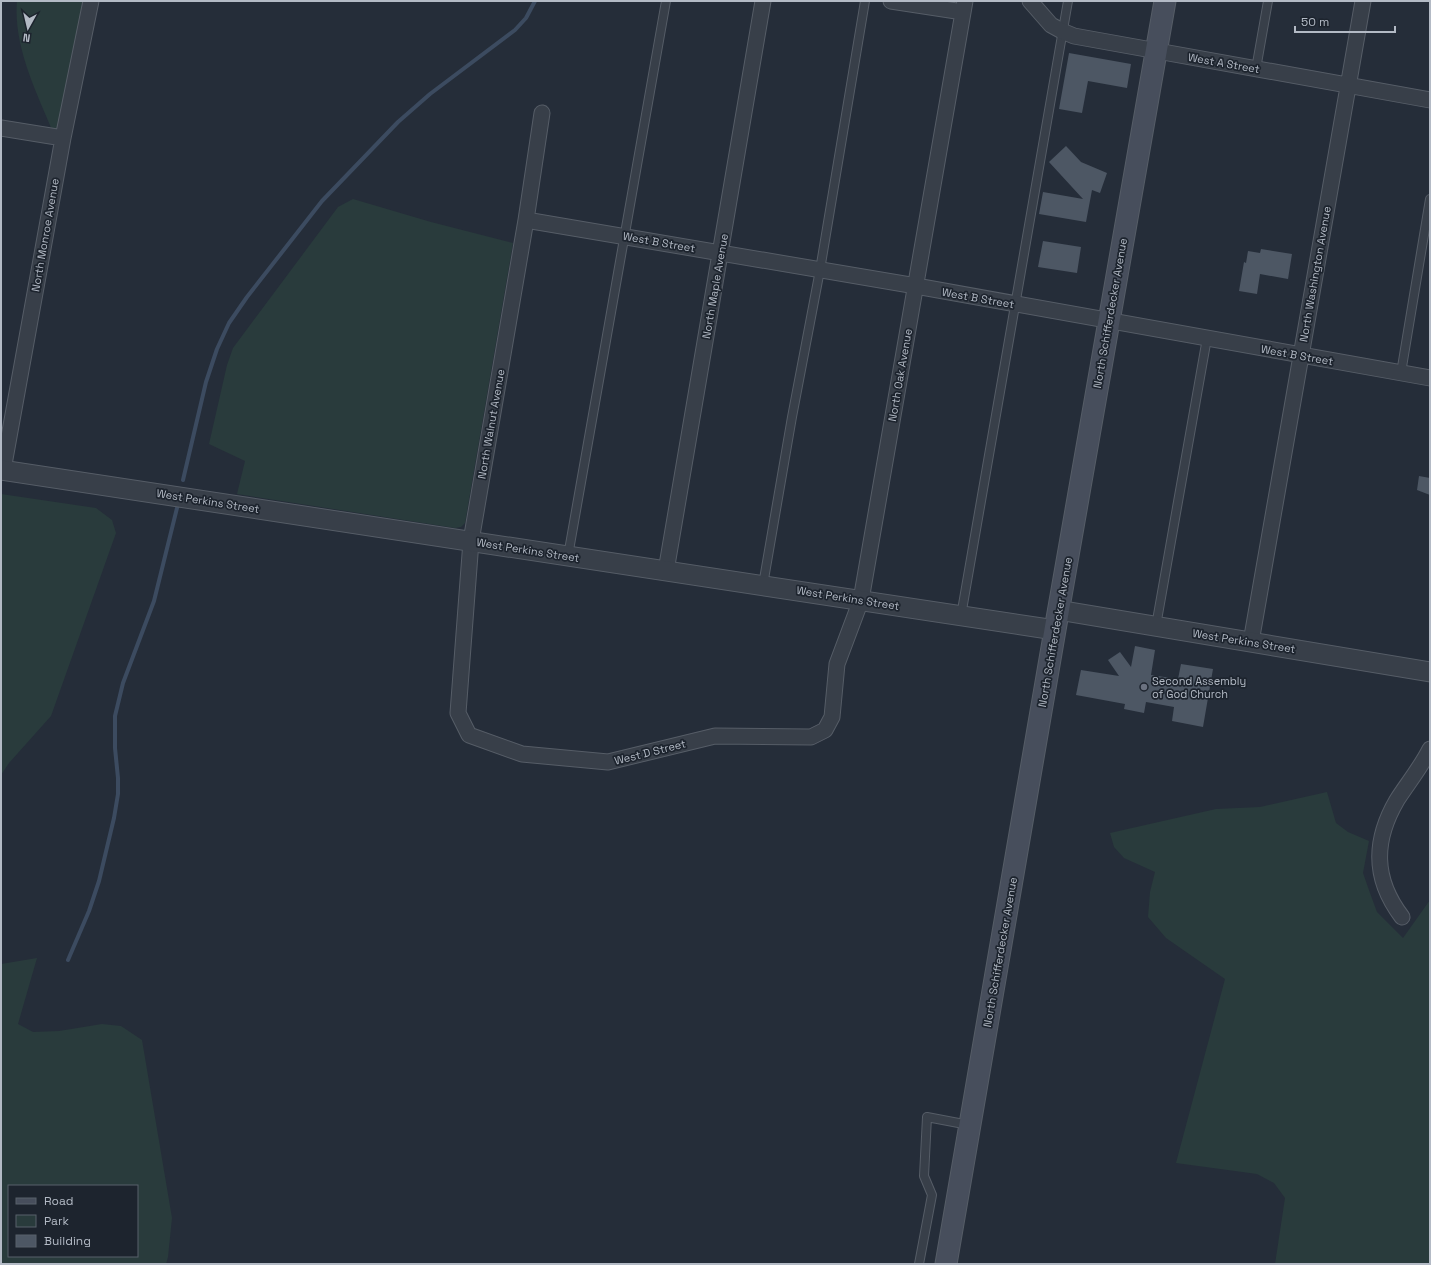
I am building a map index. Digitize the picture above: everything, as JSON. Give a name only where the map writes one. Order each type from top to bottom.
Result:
[{"type":"main road","name":"North Schifferdecker Avenue","points":[[946,1264],[1165,1]]},
{"type":"street","name":"North Monroe Avenue","points":[[2,470],[63,138],[91,1]]},
{"type":"street","name":"North Maple Avenue","points":[[666,571],[763,1]]},
{"type":"street","points":[[891,1],[964,7]]},
{"type":"street","name":"West A Street","points":[[1030,1],[1052,25],[1074,36],[1430,100]]},
{"type":"street","name":"North Washington Avenue","points":[[1251,642],[1363,1]]},
{"type":"street","name":"North Oak Avenue","points":[[811,737],[825,730],[832,717],[837,664],[861,600],[964,7]]},
{"type":"street","name":"North Walnut Avenue","points":[[469,735],[458,713],[471,541],[526,220],[542,113]]},
{"type":"street","points":[[1,128],[63,138]]},
{"type":"street","name":"West B Street","points":[[526,220],[916,286],[1015,305],[1430,378]]},
{"type":"street","name":"West Perkins Street","points":[[2,470],[961,616],[1156,626],[1430,672]]},
{"type":"street","name":"West D Street","points":[[469,735],[522,754],[608,762],[715,736],[811,737]]},
{"type":"street","points":[[1402,917],[1391,900],[1384,884],[1380,866],[1380,846],[1386,825],[1396,803],[1430,749]]},
{"type":"lane","points":[[568,556],[666,1]]},
{"type":"lane","points":[[763,586],[789,432],[820,270],[865,1]]},
{"type":"lane","points":[[961,616],[1068,1]]},
{"type":"lane","points":[[1256,69],[1268,1]]},
{"type":"lane","points":[[1401,373],[1430,199]]},
{"type":"lane","points":[[1156,626],[1207,338]]},
{"type":"lane","points":[[919,1264],[932,1195],[924,1176],[927,1117],[970,1125]]},
{"type":"green space","points":[[17,1],[84,1],[57,131],[53,132],[27,68],[19,34]]},
{"type":"green space","points":[[353,199],[431,222],[513,243],[465,523],[461,527],[455,528],[237,494],[245,461],[209,444],[227,365],[233,348],[338,207]]},
{"type":"green space","points":[[1,494],[96,508],[112,520],[116,533],[51,716],[9,763],[1,775]]},
{"type":"green space","points":[[1327,792],[1336,823],[1348,832],[1369,841],[1363,873],[1377,912],[1403,938],[1430,900],[1430,1264],[1275,1264],[1285,1198],[1274,1183],[1257,1174],[1176,1163],[1225,979],[1166,938],[1148,917],[1150,892],[1155,872],[1124,858],[1114,847],[1110,833],[1216,809],[1260,807]]},
{"type":"green space","points":[[37,958],[18,1024],[33,1032],[59,1031],[102,1024],[121,1026],[142,1040],[172,1218],[168,1257],[166,1264],[1,1264],[1,964]]},
{"type":"building","points":[[1069,53],[1131,64],[1127,88],[1088,81],[1082,113],[1059,109]]},
{"type":"building","points":[[1066,146],[1081,162],[1107,173],[1100,193],[1092,190],[1086,222],[1039,214],[1043,192],[1083,199],[1049,162]]},
{"type":"building","points":[[1043,241],[1081,247],[1077,273],[1038,267]]},
{"type":"building","points":[[1261,249],[1292,254],[1288,279],[1260,274],[1257,294],[1239,291],[1244,262],[1246,263],[1248,251],[1260,253]]},
{"type":"building","points":[[1419,476],[1430,478],[1430,495],[1417,490]]},
{"type":"building","name":"Second Assembly of God Church","points":[[1135,646],[1155,650],[1151,675],[1178,679],[1181,664],[1213,669],[1203,727],[1172,721],[1174,707],[1146,702],[1144,713],[1124,709],[1125,704],[1076,695],[1081,670],[1119,676],[1108,660],[1120,652],[1131,667]]},
{"type":"waterway","points":[[183,480],[206,382],[217,349],[229,323],[247,297],[322,201],[398,122],[430,94],[515,30],[526,18],[535,1]]},
{"type":"waterway","points":[[68,960],[89,911],[99,881],[114,818],[118,794],[115,748],[115,716],[123,683],[154,601],[178,504]]},
{"type":"place","name":"Second Assembly of God Church","points":[[1144,687]]}]
